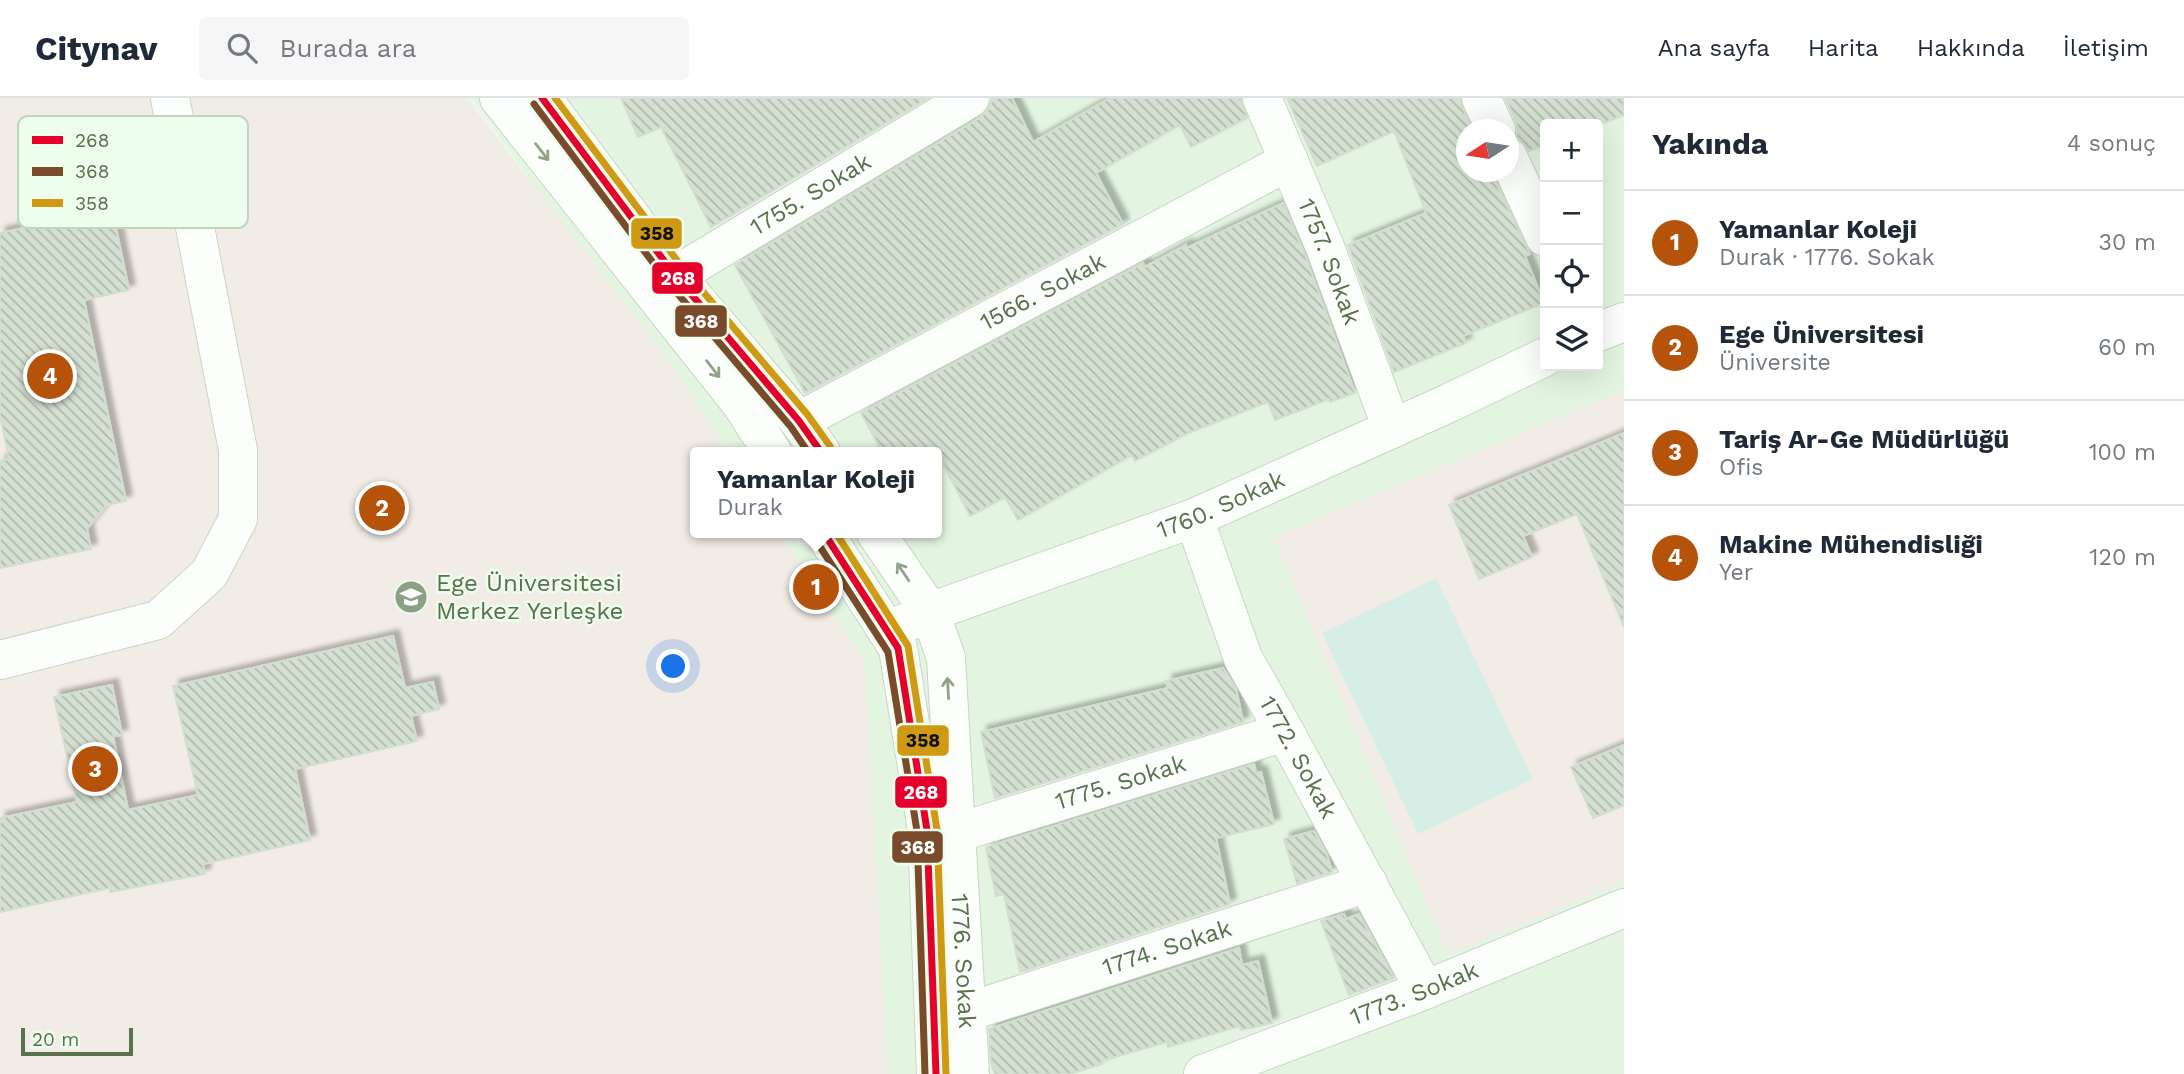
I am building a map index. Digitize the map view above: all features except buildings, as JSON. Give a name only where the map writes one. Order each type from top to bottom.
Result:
[{"type":"street","points":[[170,98],[173,116]]},
{"type":"street","points":[[499,98],[663,282],[799,421],[817,447]]},
{"type":"street","points":[[542,98],[769,447]]},
{"type":"street","name":"1755. Sokak","points":[[663,282],[970,98]]},
{"type":"street","name":"1757. Sokak","points":[[1262,98],[1325,247],[1392,429]]},
{"type":"street","points":[[1481,98],[1491,119]]},
{"type":"street","name":"1566. Sokak","points":[[799,421],[1289,161]]},
{"type":"street","points":[[1519,181],[1540,226]]},
{"type":"street","points":[[0,660],[158,620],[209,573],[238,519],[238,450],[195,228]]},
{"type":"street","points":[[1603,330],[1624,322]]},
{"type":"street","name":"1760. Sokak","points":[[887,631],[930,612],[1194,518],[1540,359]]},
{"type":"street","name":"1772. Sokak","points":[[1194,518],[1243,658],[1425,990]]},
{"type":"street","name":"1776. Sokak","points":[[827,538],[898,648],[927,830],[936,1074]]},
{"type":"street","name":"1776. Sokak","points":[[879,538],[930,612],[946,658],[970,1074]]},
{"type":"street","name":"1775. Sokak","points":[[956,834],[1285,732]]},
{"type":"street","name":"1774. Sokak","points":[[967,1012],[1368,883]]},
{"type":"street","name":"1773. Sokak","points":[[1203,1074],[1425,990],[1624,908]]},
{"type":"shaded area","name":"Ege Üniversitesi Merkez Yerleşke","points":[[0,98],[466,98],[665,355],[725,447],[690,447],[690,538],[784,538],[865,662],[888,1074],[0,1074]]},
{"type":"shaded area","points":[[473,98],[1624,98],[1624,1074],[888,1074],[865,662],[778,538],[942,538],[942,447],[716,447]]},
{"type":"shaded area","points":[[1624,390],[1624,881],[1448,955],[1274,537]]},
{"type":"shaded area","points":[[1436,578],[1533,779],[1418,834],[1322,633]]},
{"type":"transit line","name":"268","points":[[542,98],[674,274],[799,421],[817,447]]},
{"type":"transit line","name":"358","points":[[555,98],[682,267],[807,414],[830,446]]},
{"type":"transit line","name":"368","points":[[534,104],[666,280],[791,427],[805,447]]},
{"type":"transit line","name":"268","points":[[827,538],[898,648],[927,830],[936,1074]]},
{"type":"transit line","name":"358","points":[[839,538],[908,646],[937,830],[946,1074]]},
{"type":"transit line","name":"368","points":[[815,539],[888,652],[917,831],[925,1074]]},
{"type":"place","name":"Makine Mühendisliği","points":[[50,376]]},
{"type":"place","name":"Ege Üniversitesi","points":[[382,508]]},
{"type":"place","name":"Yamanlar Koleji","points":[[816,587]]},
{"type":"place","name":"Ege Üniversitesi Merkez Yerleşke","points":[[411,597]]},
{"type":"place","name":"Tariş Ar-Ge Müdürlüğü","points":[[95,769]]}]
